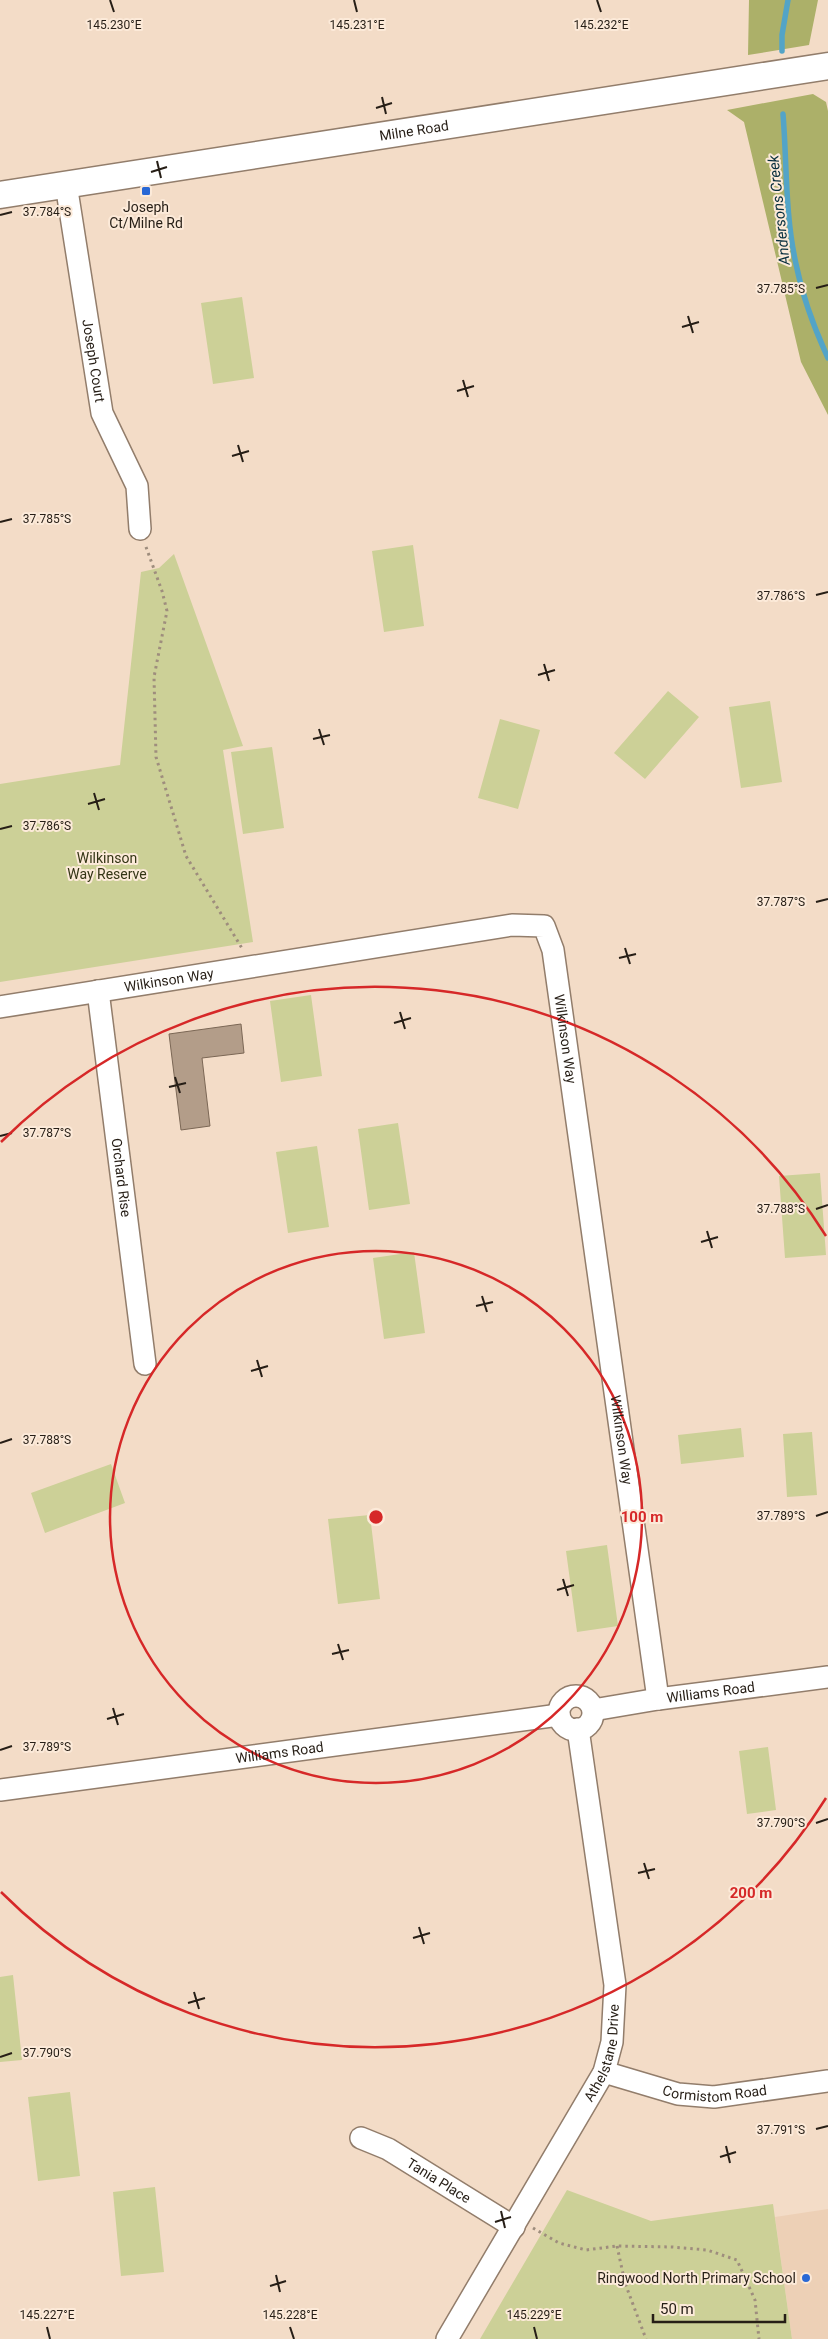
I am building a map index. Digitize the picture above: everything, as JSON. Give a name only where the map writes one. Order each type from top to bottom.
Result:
[{"type":"street","name":"Milne Road","points":[[0,195],[828,66]]},
{"type":"street","name":"Joseph Court","points":[[66,184],[102,413],[137,486],[140,530]]},
{"type":"street","name":"Wilkinson Way","points":[[0,1007],[512,925],[544,926],[553,950],[658,1698]]},
{"type":"street","name":"Orchard Rise","points":[[98,991],[145,1364]]},
{"type":"street","name":"Williams Road","points":[[593,1710],[658,1698],[828,1677]]},
{"type":"street","points":[[571,1696],[583,1697],[593,1710],[593,1716],[588,1725],[578,1729],[573,1729],[564,1724],[559,1715],[562,1703],[571,1696]]},
{"type":"street","name":"Williams Road","points":[[0,1790],[559,1715]]},
{"type":"street","name":"Athelstane Drive","points":[[447,2339],[517,2223],[604,2072],[612,2042],[615,1985],[578,1729]]},
{"type":"street","name":"Cormistom Road","points":[[604,2072],[678,2094],[714,2097],[828,2081]]},
{"type":"street","name":"Tania Place","points":[[361,2138],[388,2149],[517,2223]]},
{"type":"path","points":[[140,530],[162,591],[167,611],[154,678],[156,757],[186,856],[253,965]]},
{"type":"path","points":[[517,2223],[586,2250],[617,2246],[707,2250],[737,2260],[755,2300],[759,2339]]},
{"type":"path","points":[[617,2246],[625,2283],[646,2339]]},
{"type":"shaded area","name":"Ringwood North Primary School","points":[[828,2209],[828,2339],[792,2339],[775,2217]]},
{"type":"green space","points":[[749,0],[818,0],[809,45],[748,55]]},
{"type":"green space","points":[[813,94],[826,102],[828,111],[828,415],[801,362],[744,122],[727,110]]},
{"type":"green space","points":[[242,297],[254,378],[213,384],[201,303]]},
{"type":"green space","points":[[413,545],[424,626],[384,632],[372,551]]},
{"type":"green space","name":"Wilkinson Way Reserve","points":[[174,554],[243,746],[223,750],[253,942],[0,982],[0,784],[120,765],[141,572],[159,568]]},
{"type":"green space","points":[[668,691],[699,717],[645,779],[614,753]]},
{"type":"green space","points":[[770,701],[782,782],[741,788],[729,707]]},
{"type":"green space","points":[[500,719],[540,730],[518,809],[478,798]]},
{"type":"green space","points":[[272,747],[284,828],[243,834],[231,752]]},
{"type":"green space","points":[[311,995],[322,1076],[281,1082],[270,1001]]},
{"type":"green space","points":[[398,1123],[410,1204],[369,1210],[358,1129]]},
{"type":"green space","points":[[317,1146],[329,1227],[288,1233],[276,1152]]},
{"type":"green space","points":[[820,1173],[826,1255],[785,1258],[779,1176]]},
{"type":"green space","points":[[414,1252],[425,1333],[384,1339],[373,1258]]},
{"type":"green space","points":[[741,1428],[744,1457],[681,1464],[678,1435]]},
{"type":"green space","points":[[812,1432],[817,1495],[787,1497],[783,1434]]},
{"type":"green space","points":[[111,1464],[125,1503],[45,1533],[31,1493]]},
{"type":"green space","points":[[370,1515],[380,1599],[338,1604],[328,1519]]},
{"type":"green space","points":[[607,1545],[618,1626],[577,1632],[566,1551]]},
{"type":"green space","points":[[768,1747],[776,1810],[747,1814],[739,1751]]},
{"type":"green space","points":[[13,1975],[22,2060],[0,2062],[0,1977]]},
{"type":"green space","points":[[70,2092],[80,2176],[38,2181],[28,2097]]},
{"type":"green space","points":[[155,2187],[164,2272],[121,2276],[113,2192]]},
{"type":"green space","points":[[567,2190],[651,2221],[773,2204],[792,2339],[480,2339]]},
{"type":"building","points":[[241,1024],[244,1053],[202,1058],[210,1126],[181,1130],[169,1034]]},
{"type":"waterway","name":"Andersons Creek","points":[[782,51],[782,35],[788,0]]},
{"type":"waterway","name":"Andersons Creek","points":[[783,114],[792,246],[805,300],[828,358]]},
{"type":"place","name":"Joseph Ct/Milne Rd","points":[[146,191]]},
{"type":"place","name":"Ringwood North Primary School","points":[[806,2278]]}]
